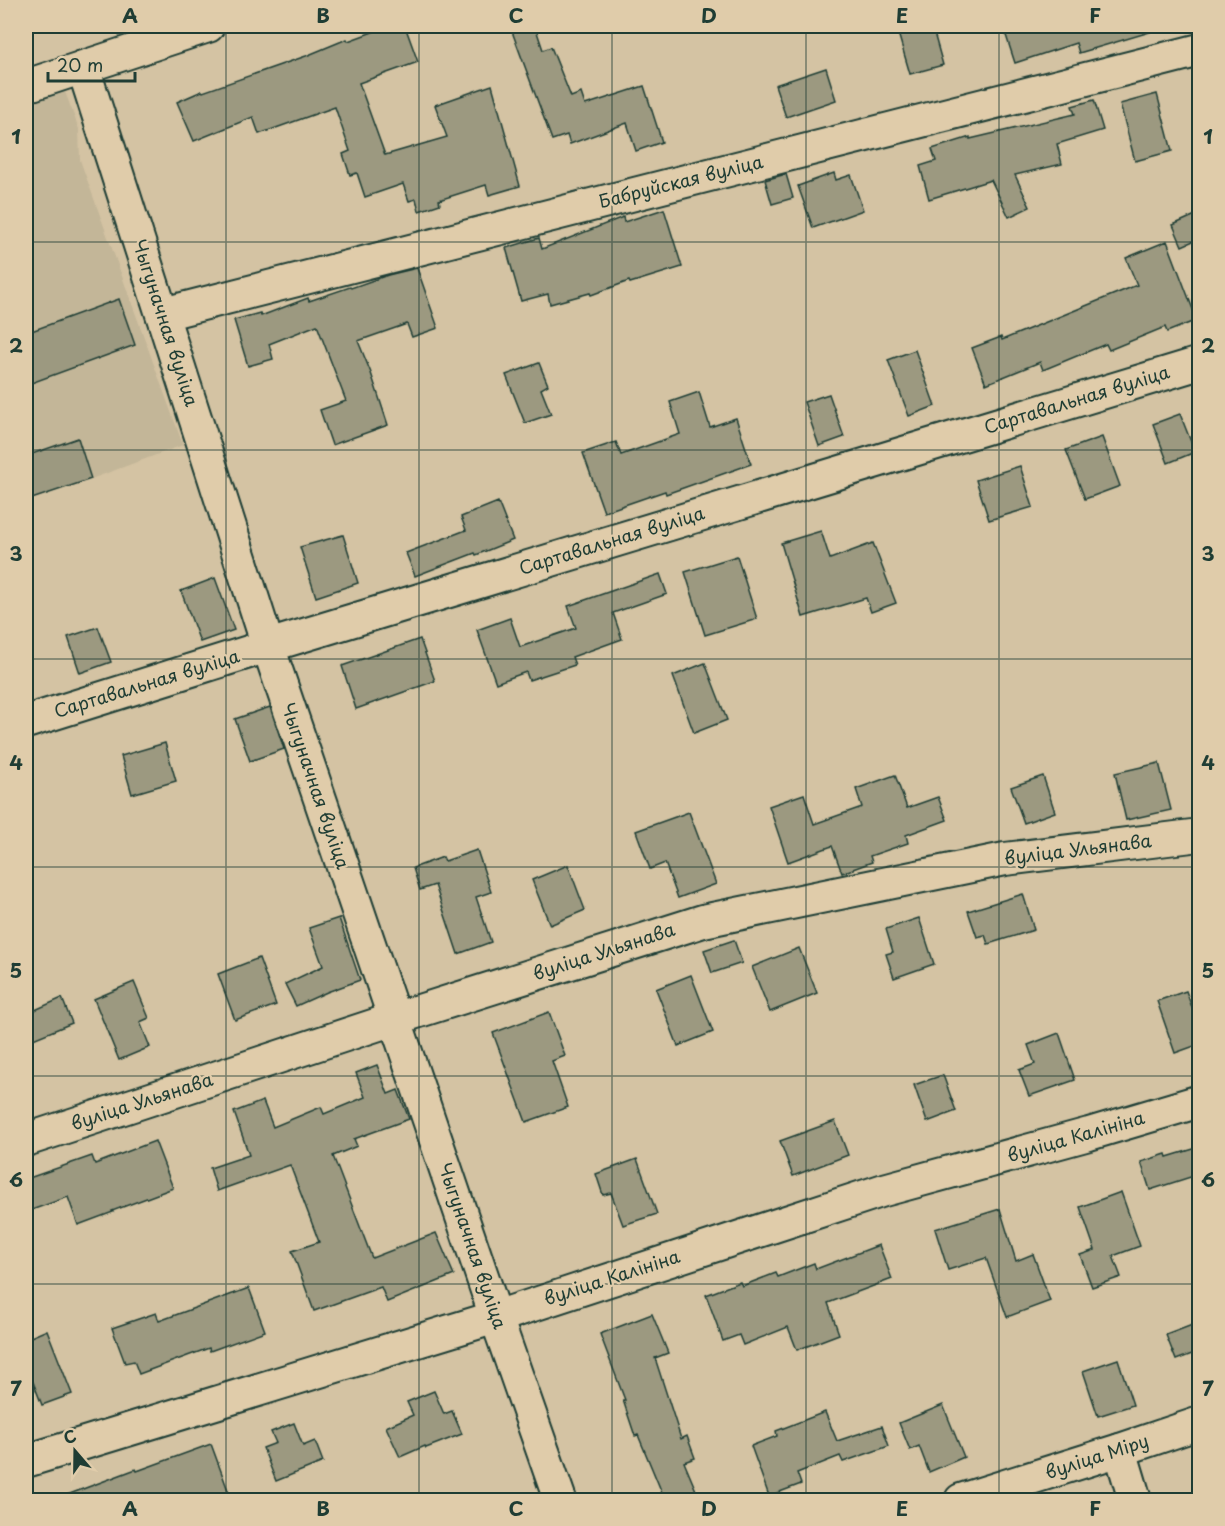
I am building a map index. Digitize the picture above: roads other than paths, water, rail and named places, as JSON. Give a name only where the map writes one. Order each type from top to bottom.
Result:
[{"type":"street","points":[[26,86],[207,26]]},
{"type":"street","name":"Бабруйская вуліца","points":[[163,314],[1200,50]]},
{"type":"street","name":"Чыгуначная вуліца","points":[[83,67],[268,646],[560,1500]]},
{"type":"street","name":"Сартавальная вуліца","points":[[26,722],[268,646],[1200,363]]},
{"type":"street","name":"вуліца Ульянава","points":[[26,1140],[394,1018],[703,921],[1005,859],[1200,835]]},
{"type":"street","name":"вуліца Калініна","points":[[26,1461],[496,1317],[884,1190],[1200,1101]]},
{"type":"street","name":"вуліца Міру","points":[[961,1500],[1200,1423]]},
{"type":"street","points":[[1120,1450],[1135,1500]]}]
